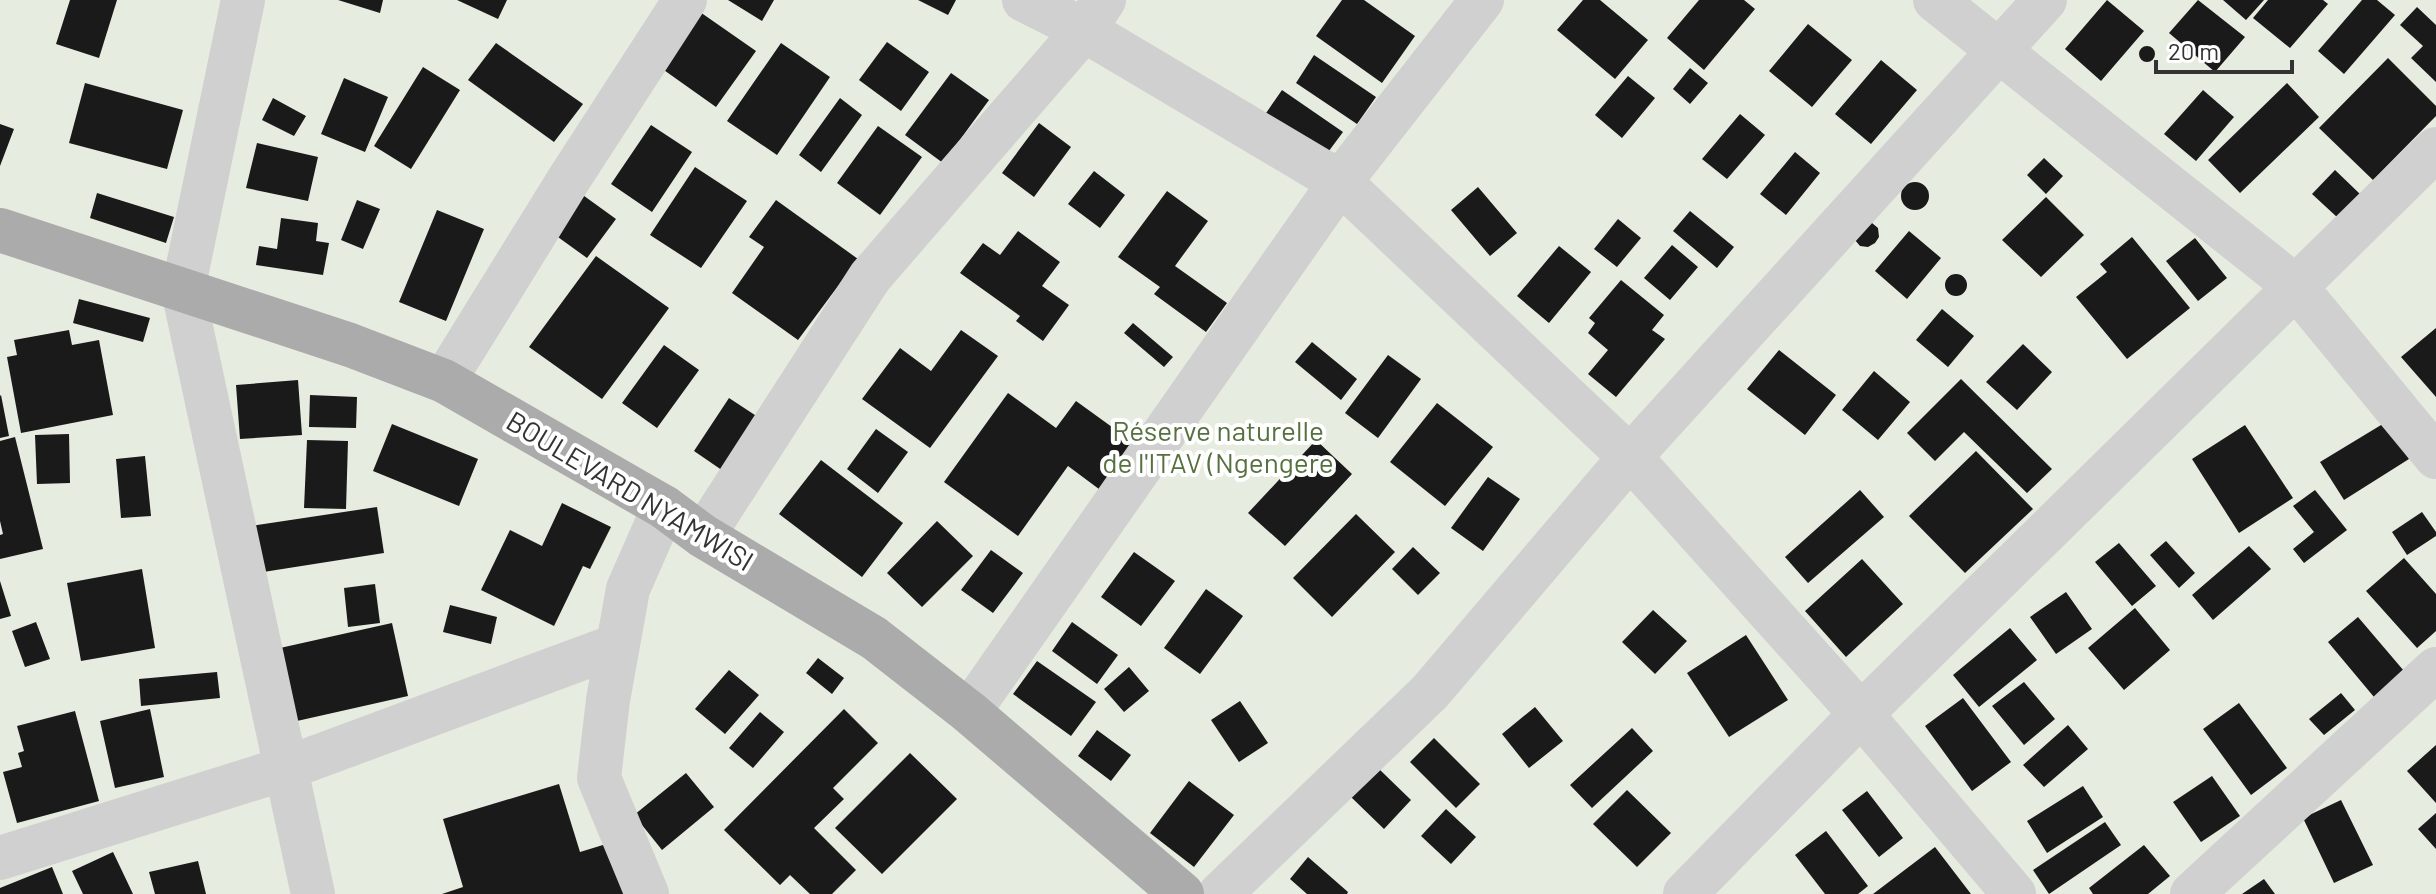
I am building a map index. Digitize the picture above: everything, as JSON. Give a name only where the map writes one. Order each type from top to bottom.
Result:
[{"type":"main road","name":"BOULEVARD NYAMWISI","points":[[0,230],[350,345],[444,381],[664,507],[703,536],[874,638],[969,712],[1182,894]]},
{"type":"street","points":[[243,0],[183,290],[313,894]]},
{"type":"street","points":[[444,381],[685,0]]},
{"type":"street","points":[[1024,0],[1094,15],[1340,182],[1630,457],[1861,714],[2014,894]]},
{"type":"street","points":[[969,712],[1340,182],[1482,0]]},
{"type":"street","points":[[1935,0],[2295,286],[2436,457]]},
{"type":"street","points":[[1220,894],[1430,692],[1630,457],[2045,0]]},
{"type":"street","points":[[703,536],[870,277],[1094,15]]},
{"type":"street","points":[[1685,894],[1861,714],[2436,149]]},
{"type":"street","points":[[647,894],[599,778],[608,700],[628,589],[664,507]]},
{"type":"street","points":[[0,858],[284,769],[618,645]]},
{"type":"street","points":[[2192,894],[2436,669]]},
{"type":"green space","name":"Réserve naturelle de l'ITAV (Ngengere","points":[[0,0],[2436,0],[2436,894],[0,894]]},
{"type":"building","points":[[70,0],[117,0],[99,58],[56,44]]},
{"type":"building","points":[[338,0],[383,0],[380,13]]},
{"type":"building","points":[[457,0],[507,0],[498,19]]},
{"type":"building","points":[[728,0],[774,0],[762,21]]},
{"type":"building","points":[[918,0],[956,0],[948,15]]},
{"type":"building","points":[[1342,0],[1364,0],[1415,36],[1382,83],[1316,36]]},
{"type":"building","points":[[1583,0],[1600,0],[1648,40],[1615,79],[1557,30]]},
{"type":"building","points":[[1699,0],[1744,0],[1755,9],[1704,70],[1667,38]]},
{"type":"building","points":[[2107,0],[2144,31],[2101,81],[2065,49]]},
{"type":"building","points":[[2198,0],[2245,37],[2215,72],[2169,33]]},
{"type":"building","points":[[2223,0],[2264,0],[2246,20]]},
{"type":"building","points":[[2268,0],[2323,0],[2328,4],[2290,48],[2253,18]]},
{"type":"building","points":[[2362,0],[2377,0],[2395,15],[2344,74],[2318,51]]},
{"type":"building","points":[[2417,7],[2436,25],[2436,82],[2411,58],[2423,46],[2400,25]]},
{"type":"building","points":[[700,12],[756,51],[716,107],[661,68]]},
{"type":"building","points":[[1808,24],[1852,60],[1812,107],[1769,71]]},
{"type":"building","points":[[887,42],[929,72],[901,111],[859,80]]},
{"type":"building","points":[[496,43],[583,104],[554,142],[468,80]]},
{"type":"building","points":[[781,43],[830,77],[777,155],[727,121]]},
{"type":"building","points":[[2147,46],[2153,48],[2153,60],[2147,62],[2141,60],[2139,54],[2141,48]]},
{"type":"building","points":[[1314,55],[1376,97],[1357,124],[1296,83]]},
{"type":"building","points":[[2388,58],[2436,106],[2436,116],[2373,180],[2319,128]]},
{"type":"building","points":[[1881,60],[1917,90],[1871,144],[1835,114]]},
{"type":"building","points":[[423,67],[460,90],[411,169],[374,146]]},
{"type":"building","points":[[1690,68],[1708,83],[1690,104],[1673,89]]},
{"type":"building","points":[[951,73],[989,100],[943,163],[905,135]]},
{"type":"building","points":[[1628,76],[1655,98],[1622,138],[1595,115]]},
{"type":"building","points":[[344,78],[388,97],[365,152],[321,134]]},
{"type":"building","points":[[85,83],[183,110],[167,169],[69,143]]},
{"type":"building","points":[[2287,83],[2319,117],[2240,193],[2208,160]]},
{"type":"building","points":[[1282,90],[1343,132],[1317,167],[1257,126]]},
{"type":"building","points":[[2203,90],[2234,117],[2196,161],[2164,134]]},
{"type":"building","points":[[273,98],[306,116],[294,136],[262,120]]},
{"type":"building","points":[[840,98],[862,115],[821,172],[799,155]]},
{"type":"building","points":[[1740,114],[1765,135],[1727,179],[1702,159]]},
{"type":"building","points":[[1039,123],[1071,147],[1034,197],[1002,173]]},
{"type":"building","points":[[0,124],[14,129],[0,166]]},
{"type":"building","points":[[651,125],[692,152],[652,212],[611,184]]},
{"type":"building","points":[[878,126],[922,157],[880,215],[837,183]]},
{"type":"building","points":[[257,143],[318,157],[308,201],[246,188]]},
{"type":"building","points":[[1795,152],[1820,173],[1786,215],[1760,194]]},
{"type":"building","points":[[2044,158],[2063,176],[2046,194],[2027,175]]},
{"type":"building","points":[[695,167],[747,201],[701,268],[650,235]]},
{"type":"building","points":[[2335,170],[2360,194],[2338,218],[2312,194]]},
{"type":"building","points":[[1094,171],[1125,195],[1100,228],[1068,204]]},
{"type":"building","points":[[1915,182],[1925,186],[1929,196],[1925,206],[1915,210],[1905,206],[1901,196],[1905,186]]},
{"type":"building","points":[[1478,187],[1517,233],[1490,256],[1451,210]]},
{"type":"building","points":[[1167,191],[1208,221],[1175,266],[1227,303],[1206,332],[1154,294],[1160,287],[1118,257]]},
{"type":"building","points":[[97,193],[174,217],[166,243],[90,218]]},
{"type":"building","points":[[580,193],[616,219],[587,258],[551,232]]},
{"type":"building","points":[[2046,197],[2084,235],[2041,277],[2002,240]]},
{"type":"building","points":[[357,200],[380,209],[363,249],[341,240]]},
{"type":"building","points":[[776,200],[858,259],[798,340],[732,293],[764,247],[749,237]]},
{"type":"building","points":[[437,210],[484,229],[446,321],[399,302]]},
{"type":"building","points":[[1690,211],[1734,247],[1717,268],[1673,231]]},
{"type":"building","points":[[281,218],[318,223],[316,241],[329,243],[323,275],[256,265],[259,246],[277,249]]},
{"type":"building","points":[[1618,219],[1641,238],[1617,267],[1594,249]]},
{"type":"building","points":[[1864,222],[1878,228],[1879,237],[1868,247],[1860,246],[1855,240]]},
{"type":"building","points":[[1018,231],[1060,262],[1042,286],[1069,305],[1043,341],[1016,321],[1020,316],[960,273],[983,243],[1000,255]]},
{"type":"building","points":[[1909,231],[1941,258],[1907,299],[1875,271]]},
{"type":"building","points":[[2132,237],[2190,308],[2127,359],[2076,297],[2107,272],[2100,264]]},
{"type":"building","points":[[2195,238],[2227,278],[2198,301],[2166,261]]},
{"type":"building","points":[[1672,245],[1698,267],[1670,300],[1644,278]]},
{"type":"building","points":[[1559,246],[1591,272],[1549,323],[1517,296]]},
{"type":"building","points":[[596,256],[669,308],[602,399],[529,347]]},
{"type":"building","points":[[1956,274],[1964,277],[1967,285],[1964,293],[1956,296],[1948,293],[1945,285],[1948,277]]},
{"type":"building","points":[[1621,280],[1664,315],[1652,330],[1665,339],[1616,397],[1588,374],[1608,350],[1588,333],[1595,323],[1589,318]]},
{"type":"building","points":[[79,299],[150,318],[143,342],[73,323]]},
{"type":"building","points":[[1942,309],[1974,336],[1948,367],[1916,340]]},
{"type":"building","points":[[1133,323],[1173,357],[1164,367],[1124,333]]},
{"type":"building","points":[[2436,328],[2436,397],[2401,357]]},
{"type":"building","points":[[69,330],[72,345],[99,340],[113,415],[21,433],[7,357],[17,355],[14,340]]},
{"type":"building","points":[[961,330],[998,356],[930,448],[862,399],[900,348],[931,371]]},
{"type":"building","points":[[1312,342],[1357,379],[1341,400],[1295,362]]},
{"type":"building","points":[[2023,344],[2052,372],[2017,410],[1986,382]]},
{"type":"building","points":[[664,345],[699,370],[657,428],[622,403]]},
{"type":"building","points":[[1779,350],[1836,395],[1805,435],[1747,389]]},
{"type":"building","points":[[1388,355],[1421,379],[1378,438],[1345,413]]},
{"type":"building","points":[[1874,371],[1910,402],[1878,440],[1842,410]]},
{"type":"building","points":[[1961,379],[2052,469],[2027,493],[1964,432],[1935,461],[1907,433]]},
{"type":"building","points":[[298,380],[302,435],[240,439],[236,385]]},
{"type":"building","points":[[1008,393],[1056,428],[1076,401],[1141,448],[1107,495],[1068,466],[1018,536],[944,482]]},
{"type":"building","points":[[310,395],[357,397],[356,428],[309,427]]},
{"type":"building","points":[[0,396],[9,436],[0,438]]},
{"type":"building","points":[[729,398],[764,421],[729,475],[694,451]]},
{"type":"building","points":[[1437,403],[1493,447],[1445,506],[1390,462]]},
{"type":"building","points":[[2386,422],[2409,459],[2344,500],[2320,462]]},
{"type":"building","points":[[392,424],[478,459],[459,506],[373,471]]},
{"type":"building","points":[[2245,425],[2293,498],[2239,533],[2192,459]]},
{"type":"building","points":[[876,429],[908,452],[878,493],[847,469]]},
{"type":"building","points":[[69,434],[70,483],[37,484],[35,435]]},
{"type":"building","points":[[15,437],[43,549],[0,559],[0,535],[3,534],[0,521],[0,441]]},
{"type":"building","points":[[307,440],[348,441],[346,509],[304,508]]},
{"type":"building","points":[[1316,440],[1352,474],[1285,546],[1248,513]]},
{"type":"building","points":[[1976,451],[2033,509],[1965,573],[1909,516]]},
{"type":"building","points":[[145,456],[151,516],[121,518],[116,459]]},
{"type":"building","points":[[821,460],[903,523],[862,577],[779,514]]},
{"type":"building","points":[[1488,477],[1520,499],[1483,551],[1451,528]]},
{"type":"building","points":[[1860,490],[1884,517],[1808,583],[1785,557]]},
{"type":"building","points":[[2315,490],[2347,530],[2304,563],[2293,549],[2314,532],[2293,506]]},
{"type":"building","points":[[562,503],[611,527],[590,569],[583,566],[554,626],[481,590],[510,530],[542,546]]},
{"type":"building","points":[[377,507],[384,553],[257,573],[250,526]]},
{"type":"building","points":[[2422,512],[2436,536],[2407,555],[2392,532]]},
{"type":"building","points":[[1356,514],[1395,552],[1332,617],[1293,578]]},
{"type":"building","points":[[937,521],[973,556],[922,607],[887,573]]},
{"type":"building","points":[[2166,541],[2195,573],[2179,588],[2150,555]]},
{"type":"building","points":[[2119,543],[2156,586],[2132,606],[2095,562]]},
{"type":"building","points":[[2249,546],[2271,569],[2213,620],[2192,595]]},
{"type":"building","points":[[1413,547],[1440,573],[1418,595],[1392,569]]},
{"type":"building","points":[[991,550],[1023,573],[993,613],[961,590]]},
{"type":"building","points":[[1134,552],[1175,581],[1141,626],[1101,597]]},
{"type":"building","points":[[2404,558],[2436,594],[2436,631],[2417,648],[2366,591]]},
{"type":"building","points":[[1862,559],[1903,604],[1846,657],[1805,611]]},
{"type":"building","points":[[142,569],[155,648],[81,661],[67,583]]},
{"type":"building","points":[[0,581],[11,616],[0,619]]},
{"type":"building","points":[[375,584],[380,623],[348,627],[344,588]]},
{"type":"building","points":[[1206,589],[1243,616],[1200,674],[1164,648]]},
{"type":"building","points":[[2066,592],[2092,629],[2056,654],[2030,617]]},
{"type":"building","points":[[450,605],[497,617],[491,644],[443,632]]},
{"type":"building","points":[[2135,608],[2170,650],[2124,690],[2088,648]]},
{"type":"building","points":[[1653,610],[1687,641],[1655,674],[1622,642]]},
{"type":"building","points":[[2358,617],[2404,671],[2374,697],[2328,642]]},
{"type":"building","points":[[36,622],[50,659],[25,667],[12,631]]},
{"type":"building","points":[[1072,622],[1118,655],[1097,684],[1052,651]]},
{"type":"building","points":[[392,623],[408,696],[297,721],[280,648]]},
{"type":"building","points":[[2010,628],[2037,660],[1979,707],[1953,675]]},
{"type":"building","points":[[1746,635],[1788,700],[1729,737],[1687,673]]},
{"type":"building","points":[[818,658],[844,678],[832,694],[806,673]]},
{"type":"building","points":[[1037,661],[1096,702],[1071,736],[1013,694]]},
{"type":"building","points":[[1129,667],[1149,691],[1124,712],[1104,689]]},
{"type":"building","points":[[729,670],[759,695],[725,734],[695,709]]},
{"type":"building","points":[[217,672],[220,698],[141,706],[139,679]]},
{"type":"building","points":[[2024,682],[2055,719],[2024,745],[1992,706]]},
{"type":"building","points":[[2341,693],[2355,710],[2324,735],[2309,719]]},
{"type":"building","points":[[1963,698],[2011,762],[1972,791],[1925,726]]},
{"type":"building","points":[[1240,701],[1268,743],[1239,762],[1211,720]]},
{"type":"building","points":[[2239,703],[2287,768],[2251,795],[2203,729]]},
{"type":"building","points":[[1535,707],[1563,741],[1529,768],[1502,734]]},
{"type":"building","points":[[150,709],[164,777],[115,788],[100,721]]},
{"type":"building","points":[[844,709],[878,743],[833,788],[844,799],[814,828],[856,870],[832,894],[810,894],[790,875],[780,885],[724,830]]},
{"type":"building","points":[[75,711],[99,801],[17,823],[3,772],[22,767],[18,753],[24,751],[17,726]]},
{"type":"building","points":[[760,712],[784,732],[753,768],[729,748]]},
{"type":"building","points":[[2068,725],[2088,749],[2044,787],[2023,765]]},
{"type":"building","points":[[1632,728],[1653,751],[1592,808],[1570,785]]},
{"type":"building","points":[[1097,730],[1131,755],[1111,781],[1078,756]]},
{"type":"building","points":[[1434,738],[1480,784],[1456,808],[1410,762]]},
{"type":"building","points":[[2436,745],[2436,803],[2407,771]]},
{"type":"building","points":[[910,753],[957,799],[882,874],[835,828]]},
{"type":"building","points":[[1378,768],[1411,800],[1384,829],[1350,796]]},
{"type":"building","points":[[686,773],[714,807],[662,850],[634,815]]},
{"type":"building","points":[[2212,776],[2240,816],[2201,842],[2173,802]]},
{"type":"building","points":[[1189,781],[1234,815],[1194,867],[1150,833]]},
{"type":"building","points":[[559,784],[580,852],[616,841],[632,894],[442,894],[463,887],[443,819]]},
{"type":"building","points":[[2083,786],[2103,817],[2047,853],[2027,821]]},
{"type":"building","points":[[1627,790],[1671,833],[1637,867],[1593,824]]},
{"type":"building","points":[[1867,791],[1903,838],[1879,857],[1842,810]]},
{"type":"building","points":[[2341,800],[2373,865],[2334,883],[2303,818]]},
{"type":"building","points":[[1446,809],[1476,837],[1451,864],[1421,836]]},
{"type":"building","points":[[2436,813],[2436,849],[2418,829]]},
{"type":"building","points":[[2105,822],[2121,845],[2049,894],[2033,870]]},
{"type":"building","points":[[1826,831],[1868,886],[1858,894],[1825,894],[1795,855]]},
{"type":"building","points":[[2144,845],[2170,876],[2148,894],[2093,894],[2089,888]]},
{"type":"building","points":[[1935,847],[1971,894],[1873,894]]},
{"type":"building","points":[[113,852],[133,894],[83,894],[72,871]]},
{"type":"building","points":[[1308,857],[1347,894],[1307,894],[1290,879]]},
{"type":"building","points":[[198,861],[206,894],[155,894],[149,872]]},
{"type":"building","points":[[52,867],[63,894],[0,894],[0,888]]},
{"type":"building","points":[[2264,879],[2275,894],[2242,894]]}]
